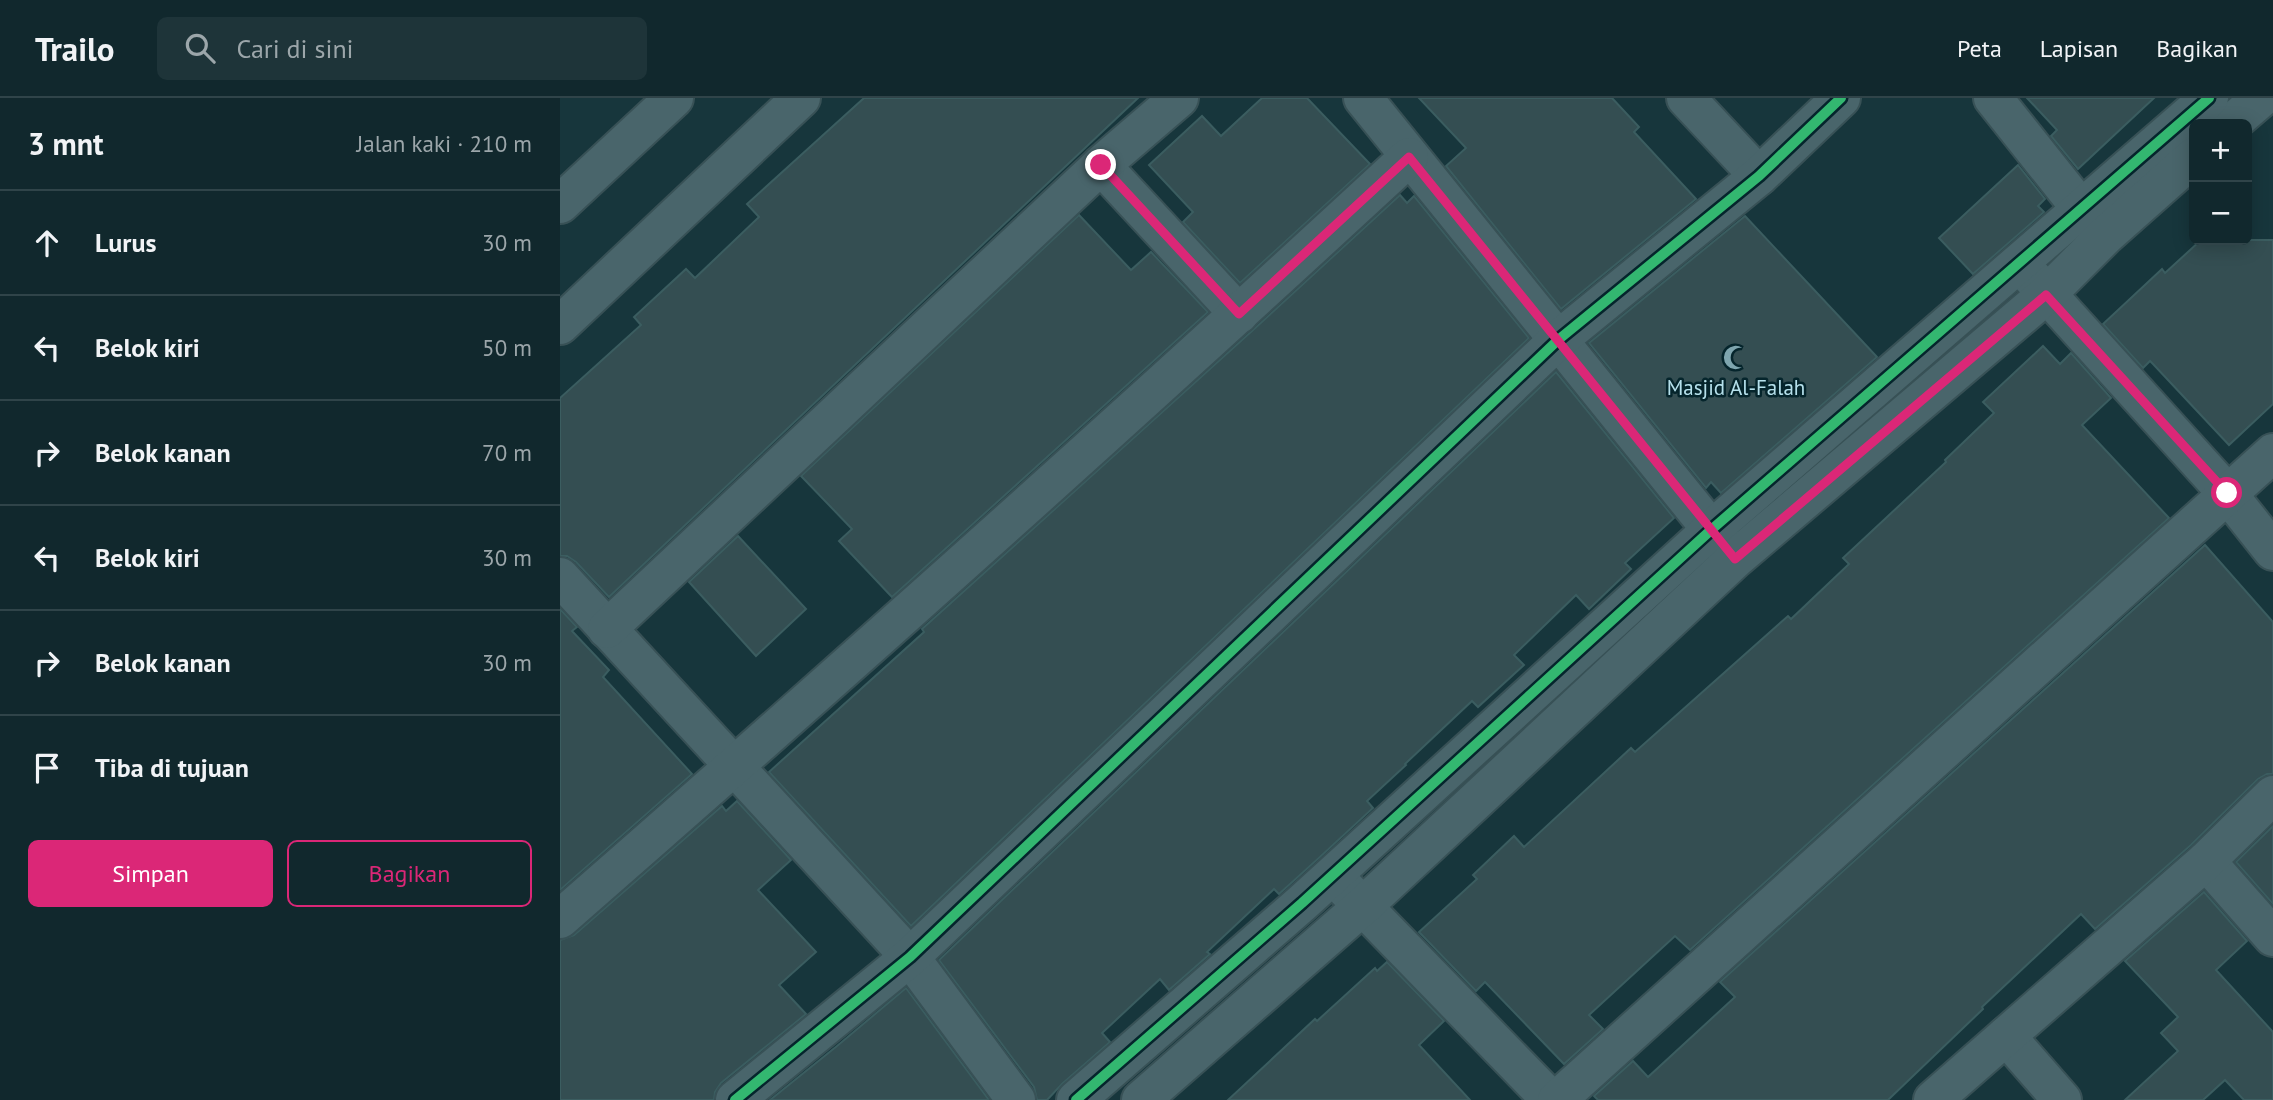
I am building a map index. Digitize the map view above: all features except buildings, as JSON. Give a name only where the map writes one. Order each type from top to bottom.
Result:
[{"type":"street","points":[[560,204],[674,98]]},
{"type":"street","points":[[560,325],[801,98]]},
{"type":"street","points":[[607,628],[1101,165],[1179,98]]},
{"type":"street","points":[[1363,98],[1735,559]]},
{"type":"street","points":[[1686,98],[1759,176]]},
{"type":"street","points":[[735,1100],[910,957],[1558,340],[1759,176],[1841,98]]},
{"type":"street","points":[[1993,98],[2094,222]]},
{"type":"street","points":[[1141,1100],[1363,906],[1735,559],[2046,295],[2094,222],[2209,98]]},
{"type":"street","points":[[2237,119],[2261,98]]},
{"type":"street","points":[[560,919],[735,766],[1239,314],[1409,157]]},
{"type":"street","points":[[1076,1100],[1333,875],[1712,530],[2020,262],[2094,222],[2189,160]]},
{"type":"street","points":[[1101,165],[1239,314]]},
{"type":"street","points":[[2020,262],[2046,295],[2227,493],[2273,551]]},
{"type":"street","points":[[1557,1100],[2273,453]]},
{"type":"street","points":[[560,577],[910,957],[1016,1100]]},
{"type":"street","points":[[1933,1100],[2206,861],[2273,795]]},
{"type":"street","points":[[2206,861],[2273,937]]},
{"type":"street","points":[[1333,875],[1551,1100]]},
{"type":"street","points":[[2006,1036],[2062,1100]]},
{"type":"cycle path","points":[[735,1100],[910,957],[1558,340],[1759,176],[1841,98]]},
{"type":"cycle path","points":[[1076,1100],[1302,903],[1711,530],[2209,98]]},
{"type":"place","name":"Masjid Al-Falah","points":[[1736,358]]},
{"type":"route","points":[[1101,165],[1239,314],[1409,157],[1735,559],[2046,295],[2227,493]]}]
